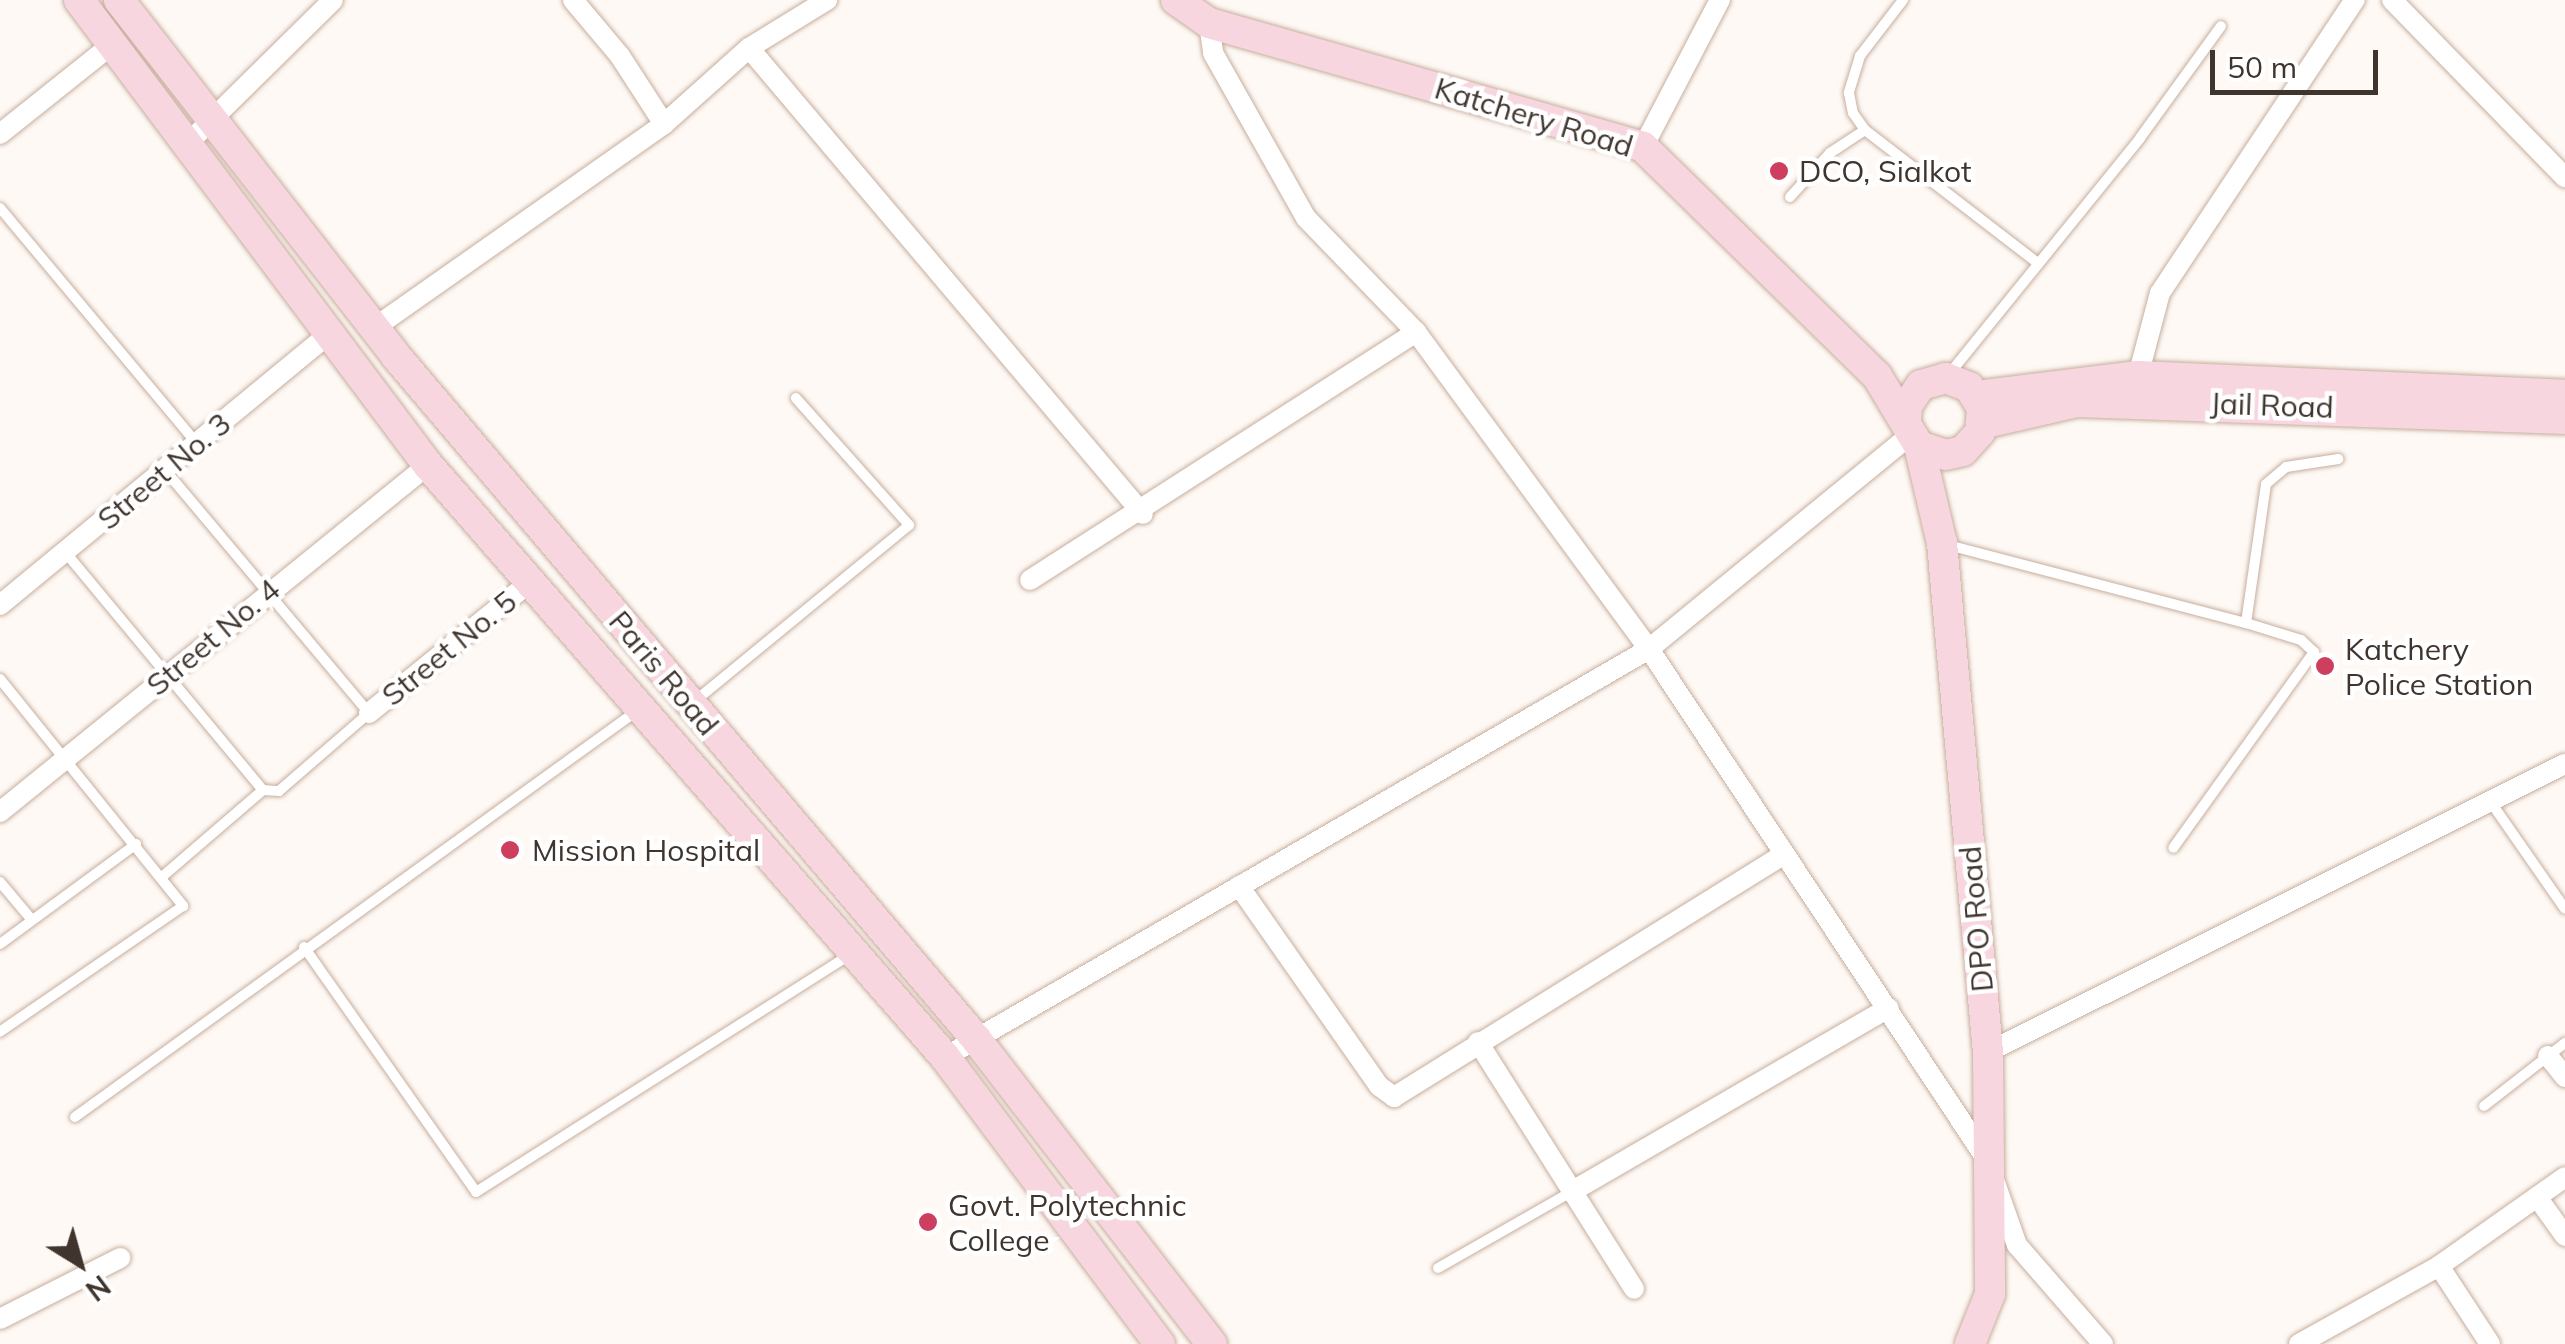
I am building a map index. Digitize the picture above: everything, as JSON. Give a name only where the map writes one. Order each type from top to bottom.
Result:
[{"type":"main road","name":"Paris Road","points":[[79,0],[428,464],[945,1058],[1160,1344]]},
{"type":"main road","name":"Paris Road","points":[[119,0],[374,328],[976,1039],[1149,1254],[1212,1344]]},
{"type":"main road","name":"Katchery Road","points":[[1177,0],[1209,22],[1643,147],[1876,376],[1912,424]]},
{"type":"main road","name":"Jail Road","points":[[1980,410],[2076,383],[2138,376],[2557,401]]},
{"type":"main road","points":[[1934,491],[1955,454],[1976,440],[1980,410],[1946,378],[1912,424],[1955,454]]},
{"type":"main road","name":"Jail Road","points":[[1980,410],[2097,401],[2557,401]]},
{"type":"main road","name":"DPO Road","points":[[1912,424],[1934,491],[1942,543],[1988,1052],[1990,1294],[1970,1344]]},
{"type":"main road","points":[[1112,1278],[1149,1254]]},
{"type":"street","points":[[187,144],[214,122],[333,0]]},
{"type":"street","points":[[573,0],[620,56],[664,124]]},
{"type":"street","points":[[374,328],[664,124],[750,48],[827,0]]},
{"type":"street","points":[[1643,147],[1720,0]]},
{"type":"street","points":[[2138,376],[2160,293],[2355,0]]},
{"type":"street","points":[[2392,0],[2565,176]]},
{"type":"street","points":[[1209,22],[1213,53],[1306,218],[1416,332],[1649,649],[1987,1160],[2017,1246],[2104,1344]]},
{"type":"street","points":[[0,134],[114,44]]},
{"type":"street","points":[[750,48],[1143,514]]},
{"type":"street","points":[[1030,580],[1143,514],[1416,332]]},
{"type":"street","name":"Street No. 3","points":[[0,605],[328,335]]},
{"type":"street","points":[[945,1058],[1649,649],[1912,424]]},
{"type":"street","name":"Street No. 4","points":[[0,812],[428,464]]},
{"type":"street","name":"Street No. 5","points":[[369,713],[530,582]]},
{"type":"street","points":[[1988,1052],[2565,764]]},
{"type":"street","points":[[1239,886],[1386,1092],[1394,1097],[1785,854]]},
{"type":"street","points":[[1571,1192],[1890,1008]]},
{"type":"street","points":[[1478,1042],[1634,1289]]},
{"type":"street","points":[[2548,1056],[2565,1077]]},
{"type":"street","points":[[2310,1341],[2439,1266],[2565,1177]]},
{"type":"street","points":[[2537,1196],[2565,1236]]},
{"type":"street","points":[[0,1320],[120,1258]]},
{"type":"street","points":[[2439,1266],[2490,1344]]},
{"type":"lane","points":[[1904,0],[1852,74],[1853,114],[1865,130],[2038,263]]},
{"type":"lane","points":[[1946,378],[2220,26]]},
{"type":"lane","points":[[1790,197],[1830,153],[1865,130]]},
{"type":"lane","points":[[0,208],[197,444]]},
{"type":"lane","points":[[690,704],[909,525],[796,398]]},
{"type":"lane","points":[[2246,623],[2266,484],[2286,466],[2338,459]]},
{"type":"lane","points":[[66,552],[262,790],[279,792],[369,713],[165,470]]},
{"type":"lane","points":[[1942,543],[2246,623],[2301,640],[2314,652],[2309,667],[2173,848]]},
{"type":"lane","points":[[0,679],[182,898],[177,912],[0,1032]]},
{"type":"lane","points":[[74,1116],[642,707]]},
{"type":"lane","points":[[163,876],[262,790]]},
{"type":"lane","points":[[2489,800],[2565,909]]},
{"type":"lane","points":[[0,944],[136,844]]},
{"type":"lane","points":[[0,882],[31,919]]},
{"type":"lane","points":[[304,947],[476,1192],[853,952]]},
{"type":"lane","points":[[2484,1106],[2565,1043]]},
{"type":"lane","points":[[1438,1268],[1571,1192]]},
{"type":"place","name":"DCO, Sialkot","points":[[1779,171]]},
{"type":"place","name":"Katchery Police Station","points":[[2325,666]]},
{"type":"place","name":"Mission Hospital","points":[[510,850]]},
{"type":"place","name":"Govt. Polytechnic College","points":[[928,1222]]}]
